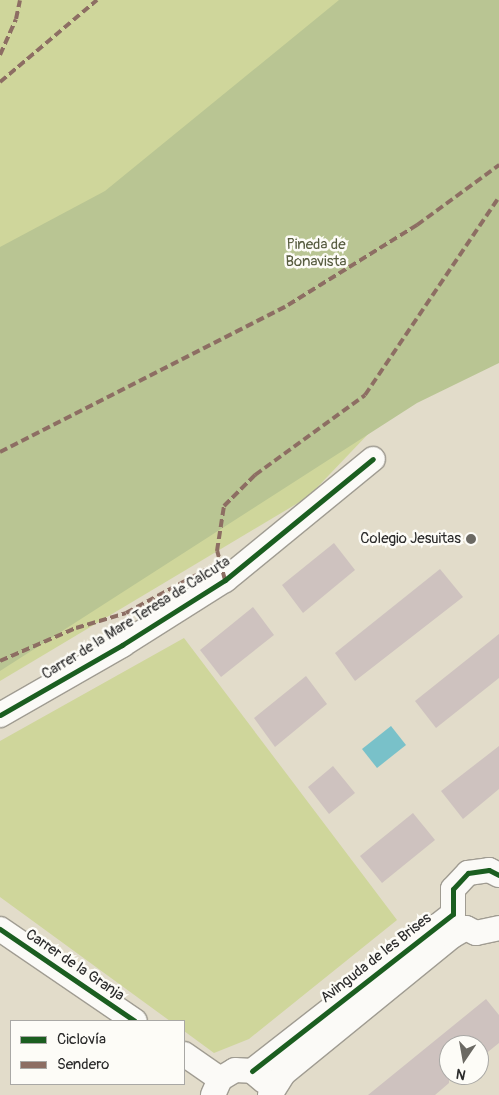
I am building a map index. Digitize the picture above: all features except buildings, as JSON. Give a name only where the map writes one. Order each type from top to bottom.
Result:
[{"type":"street","name":"Carrer de la Mare Teresa de Calcuta","points":[[0,715],[122,645],[225,580],[372,458]]},
{"type":"street","name":"Avinguda de les Brises","points":[[252,1072],[453,914],[450,898],[453,889],[468,873],[496,871]]},
{"type":"street","name":"Avinguda de les Brises","points":[[269,1095],[284,1073],[452,936],[466,928],[476,932],[499,928]]},
{"type":"street","name":"Carrer de la Granja","points":[[0,929],[135,1020]]},
{"type":"street","points":[[185,1055],[216,1087],[235,1070],[252,1072],[264,1081],[269,1095]]},
{"type":"green space","name":"Pineda de Bonavista","points":[[0,0],[499,0],[499,297],[308,497],[0,681]]},
{"type":"green space","name":"Pineda de Bonavista","points":[[339,0],[499,0],[499,363],[417,403],[0,671],[0,247],[105,191]]},
{"type":"green space","points":[[184,638],[397,920],[249,1039],[214,1053],[185,1032],[185,1020],[169,1020],[0,897],[0,741]]},
{"type":"water","points":[[391,726],[406,745],[377,768],[362,749]]},
{"type":"marked path","points":[[0,55],[16,19],[20,0]]},
{"type":"marked path","points":[[0,82],[97,0]]},
{"type":"marked path","points":[[0,452],[288,305],[417,225],[499,165]]},
{"type":"marked path","points":[[225,580],[217,551],[224,506],[255,475],[365,395],[499,197]]},
{"type":"marked path","points":[[0,661],[76,628],[126,613],[220,562]]},
{"type":"cycle path","points":[[0,715],[122,645],[225,580],[373,459]]},
{"type":"cycle path","points":[[252,1071],[453,914],[453,889],[468,873],[489,870],[499,875]]},
{"type":"cycle path","points":[[0,929],[134,1020]]},
{"type":"place","name":"Colegio Jesuitas","points":[[471,539]]}]
